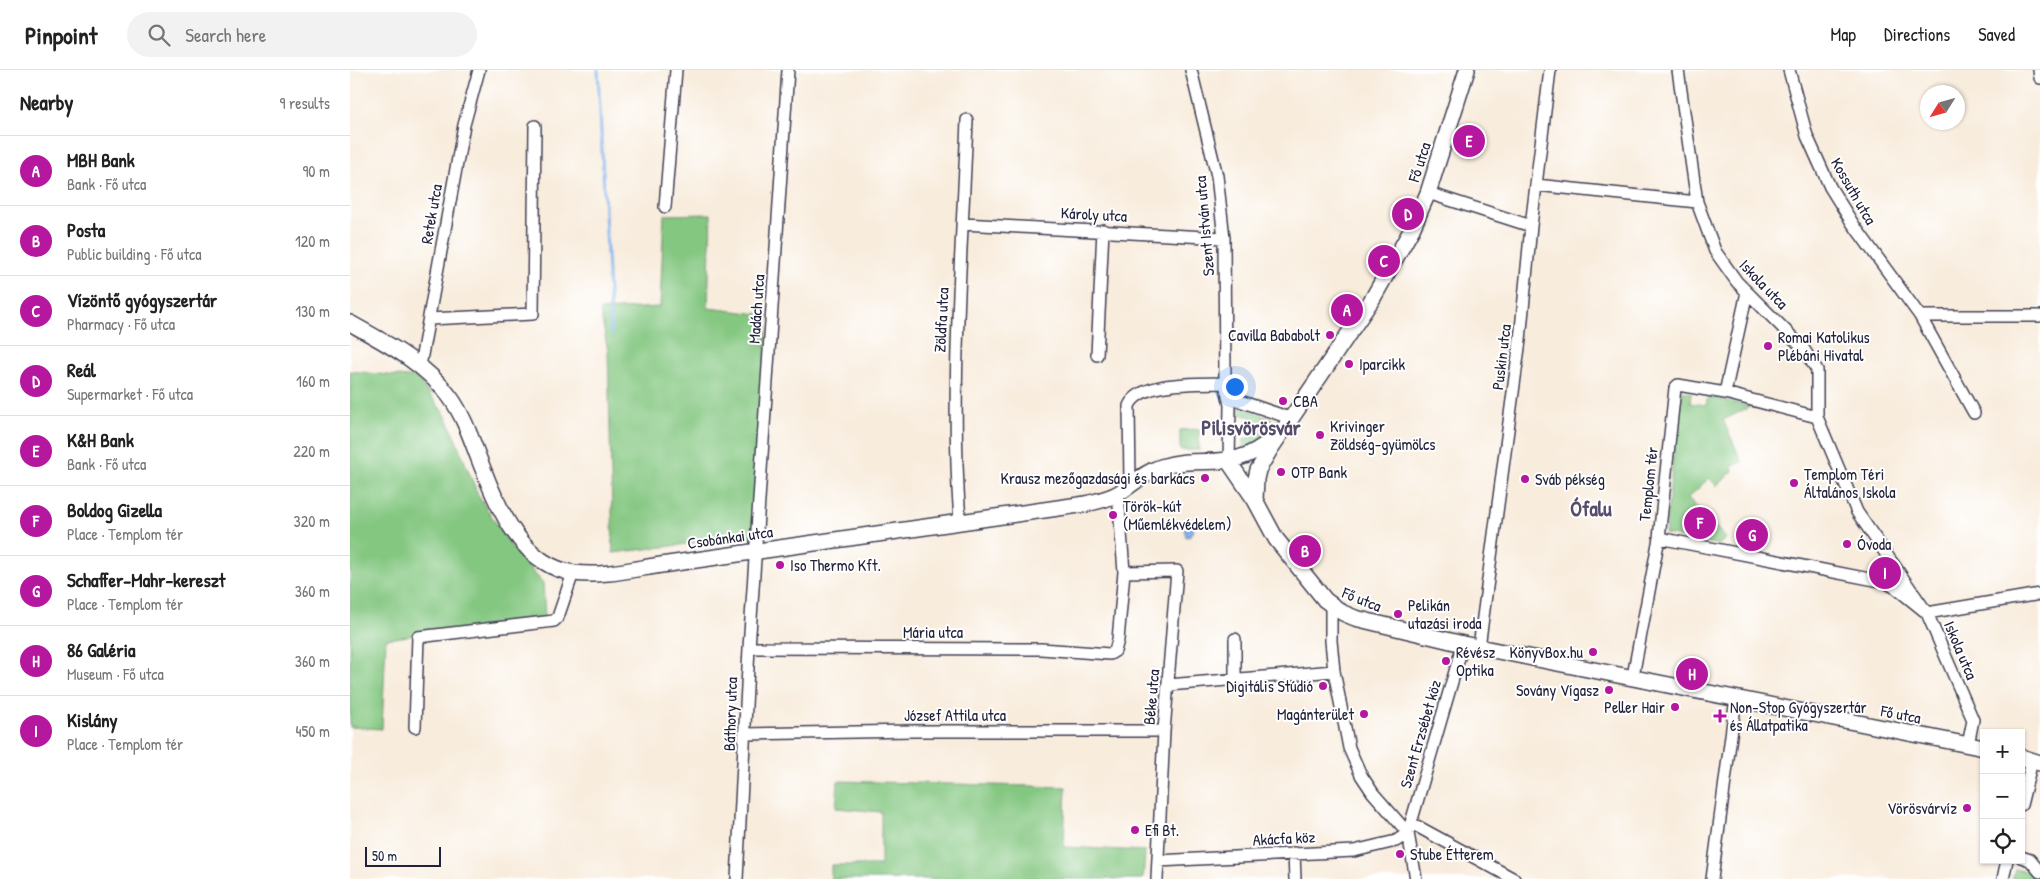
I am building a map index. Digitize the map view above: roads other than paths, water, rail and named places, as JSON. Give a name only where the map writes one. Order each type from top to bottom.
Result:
[{"type":"main road","name":"Fő utca","points":[[1467,70],[1428,193],[1412,229],[1374,298],[1288,422],[1258,470],[1255,500],[1276,539],[1304,577],[1331,606],[1355,618],[1463,644],[1633,676],[1980,747]]},
{"type":"main road","name":"Csobánkai utca","points":[[350,323],[420,366],[436,381],[462,416],[490,487],[502,512],[516,534],[543,559],[557,568],[574,573],[618,571],[1086,504],[1124,488],[1151,471],[1168,465],[1232,463]]},
{"type":"main road","points":[[1232,463],[1262,448],[1288,422]]},
{"type":"main road","points":[[1232,463],[1246,472],[1258,470]]},
{"type":"main road","points":[[1232,463],[1255,500]]},
{"type":"street","name":"Retek utca","points":[[420,366],[464,125],[479,70]]},
{"type":"street","points":[[665,207],[676,70]]},
{"type":"street","name":"Madách utca","points":[[756,551],[788,70]]},
{"type":"street","name":"Szent István utca","points":[[1190,70],[1217,176],[1224,238],[1225,383],[1228,397],[1232,463]]},
{"type":"street","name":"Puskin utca","points":[[1479,647],[1520,340],[1531,226],[1550,70]]},
{"type":"street","name":"Iskola utca","points":[[1678,70],[1697,202],[1715,252],[1747,292],[1788,332],[1817,370],[1817,417],[1857,512],[1927,613],[1973,720],[1968,745]]},
{"type":"street","name":"Kossuth utca","points":[[1789,70],[1807,136],[1830,187],[1853,224],[1929,330],[1974,413]]},
{"type":"street","points":[[2039,70],[2040,78]]},
{"type":"street","name":"Zöldfa utca","points":[[960,522],[955,455],[956,354],[967,120]]},
{"type":"street","points":[[429,319],[533,314],[535,126]]},
{"type":"street","points":[[1536,186],[1697,202]]},
{"type":"street","points":[[1428,193],[1531,226]]},
{"type":"street","name":"Károly utca","points":[[963,224],[1104,230],[1224,238]]},
{"type":"street","points":[[1098,354],[1104,230]]},
{"type":"street","points":[[1725,393],[1747,292]]},
{"type":"street","points":[[1920,316],[2040,316]]},
{"type":"street","points":[[1124,572],[1124,488],[1130,406],[1137,396],[1152,389],[1180,385],[1225,383]]},
{"type":"street","name":"Templom tér","points":[[1817,417],[1725,393],[1678,385],[1675,388],[1659,538],[1885,582],[1927,613]]},
{"type":"street","points":[[1228,397],[1288,422]]},
{"type":"street","points":[[1633,676],[1659,538]]},
{"type":"street","name":"Báthory utca","points":[[737,879],[756,551]]},
{"type":"street","name":"Béke utca","points":[[1124,572],[1175,569],[1177,571],[1164,731],[1157,879]]},
{"type":"street","name":"Mária utca","points":[[749,648],[1041,649],[1110,654],[1115,651],[1119,633],[1124,572]]},
{"type":"street","points":[[414,727],[418,637],[554,621],[558,617],[574,573]]},
{"type":"street","points":[[1927,613],[2040,594]]},
{"type":"street","points":[[1331,606],[1331,641],[1334,671],[1345,732],[1353,760],[1373,793],[1410,828],[1514,879]]},
{"type":"street","points":[[1234,681],[1235,639]]},
{"type":"street","name":"Szent Erzsébet köz","points":[[1410,828],[1463,644]]},
{"type":"street","points":[[1168,686],[1334,671]]},
{"type":"street","points":[[1712,879],[1736,698]]},
{"type":"street","name":"József Attila utca","points":[[746,734],[914,731],[1164,731]]},
{"type":"street","points":[[2025,787],[2031,760]]},
{"type":"street","points":[[1410,828],[1416,879]]},
{"type":"street","name":"Akácfa köz","points":[[1158,861],[1354,851],[1396,841],[1410,828]]},
{"type":"street","points":[[1294,853],[1295,879]]},
{"type":"street","points":[[2025,858],[2030,860],[2040,872]]},
{"type":"street","points":[[2003,879],[2007,864]]},
{"type":"water","points":[[1188,522],[1188,526],[1192,525],[1194,528],[1193,532],[1190,533],[1191,536],[1186,537],[1183,523]]},
{"type":"waterway","points":[[598,70],[611,334]]},
{"type":"place","name":"K&H Bank","points":[[1469,141]]},
{"type":"place","name":"Reál","points":[[1408,214]]},
{"type":"place","name":"Vízöntő gyógyszertár","points":[[1384,261]]},
{"type":"place","name":"MBH Bank","points":[[1347,310]]},
{"type":"place","name":"Cavilla Bababolt","points":[[1330,335]]},
{"type":"place","name":"Romai Katolikus Plébáni Hivatal","points":[[1768,346]]},
{"type":"place","name":"Iparcikk","points":[[1349,364]]},
{"type":"place","name":"CBA","points":[[1283,401]]},
{"type":"place","name":"Krivinger Zöldség-gyümölcs","points":[[1320,435]]},
{"type":"place","name":"OTP Bank","points":[[1281,472]]},
{"type":"place","name":"Krausz mezőgazdasági és barkács","points":[[1205,478]]},
{"type":"place","name":"Sváb pékség","points":[[1525,479]]},
{"type":"place","name":"Templom Téri Általános Iskola","points":[[1794,483]]},
{"type":"place","name":"Török-kút (Műemlékvédelem)","points":[[1113,515]]},
{"type":"place","name":"Boldog Gizella","points":[[1700,523]]},
{"type":"place","name":"Schaffer–Mahr-kereszt","points":[[1752,535]]},
{"type":"place","name":"Óvoda","points":[[1847,544]]},
{"type":"place","name":"Posta","points":[[1305,551]]},
{"type":"place","name":"Iso Thermo Kft.","points":[[780,565]]},
{"type":"place","name":"Kislány","points":[[1885,573]]},
{"type":"place","name":"Pelikán utazási iroda","points":[[1398,614]]},
{"type":"place","name":"KönyvBox.hu","points":[[1593,652]]},
{"type":"place","name":"Révész Optika","points":[[1446,661]]},
{"type":"place","name":"86 Galéria","points":[[1692,674]]},
{"type":"place","name":"Digitális Stúdió","points":[[1323,686]]},
{"type":"place","name":"Sovány Vígasz","points":[[1609,690]]},
{"type":"place","name":"Peller Hair","points":[[1675,707]]},
{"type":"place","name":"Magánterület","points":[[1364,714]]},
{"type":"place","name":"Non-Stop Gyógyszertár és Állatpatika","points":[[1720,716]]},
{"type":"place","name":"Vörösvárvíz","points":[[1967,808]]},
{"type":"place","name":"Efi Bt.","points":[[1135,830]]},
{"type":"place","name":"Stube Étterem","points":[[1400,854]]},
{"type":"district","name":"Pilisvörösvár","points":[[1251,428]]},
{"type":"district","name":"Ófalu","points":[[1591,509]]}]
